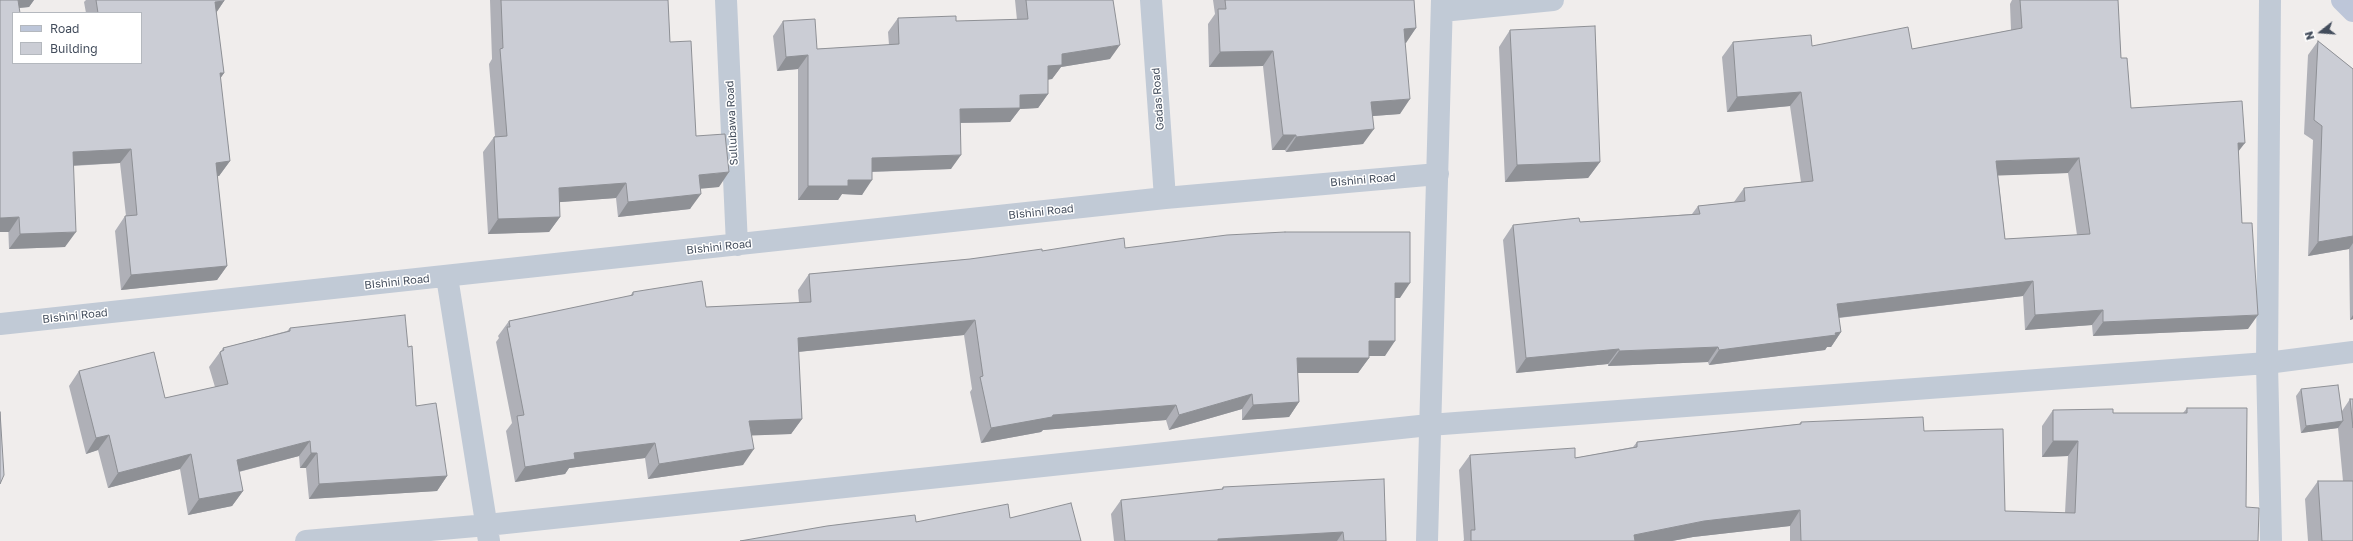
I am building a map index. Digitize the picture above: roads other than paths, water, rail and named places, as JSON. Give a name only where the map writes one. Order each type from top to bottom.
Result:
[{"type":"main road","points":[[2342,0],[2353,10]]},
{"type":"street","name":"Sullubawa Road","points":[[726,0],[737,246]]},
{"type":"street","name":"Gadas Road","points":[[1151,0],[1166,198]]},
{"type":"street","points":[[1427,541],[1429,425],[1438,174],[1442,5],[1553,0]]},
{"type":"street","points":[[2270,0],[2267,364],[2271,541]]},
{"type":"street","name":"BIshini Road","points":[[0,324],[737,246],[1166,198],[1438,174]]},
{"type":"street","points":[[447,277],[488,533]]},
{"type":"street","points":[[306,541],[488,533],[1429,425],[2267,364],[2353,352]]}]
